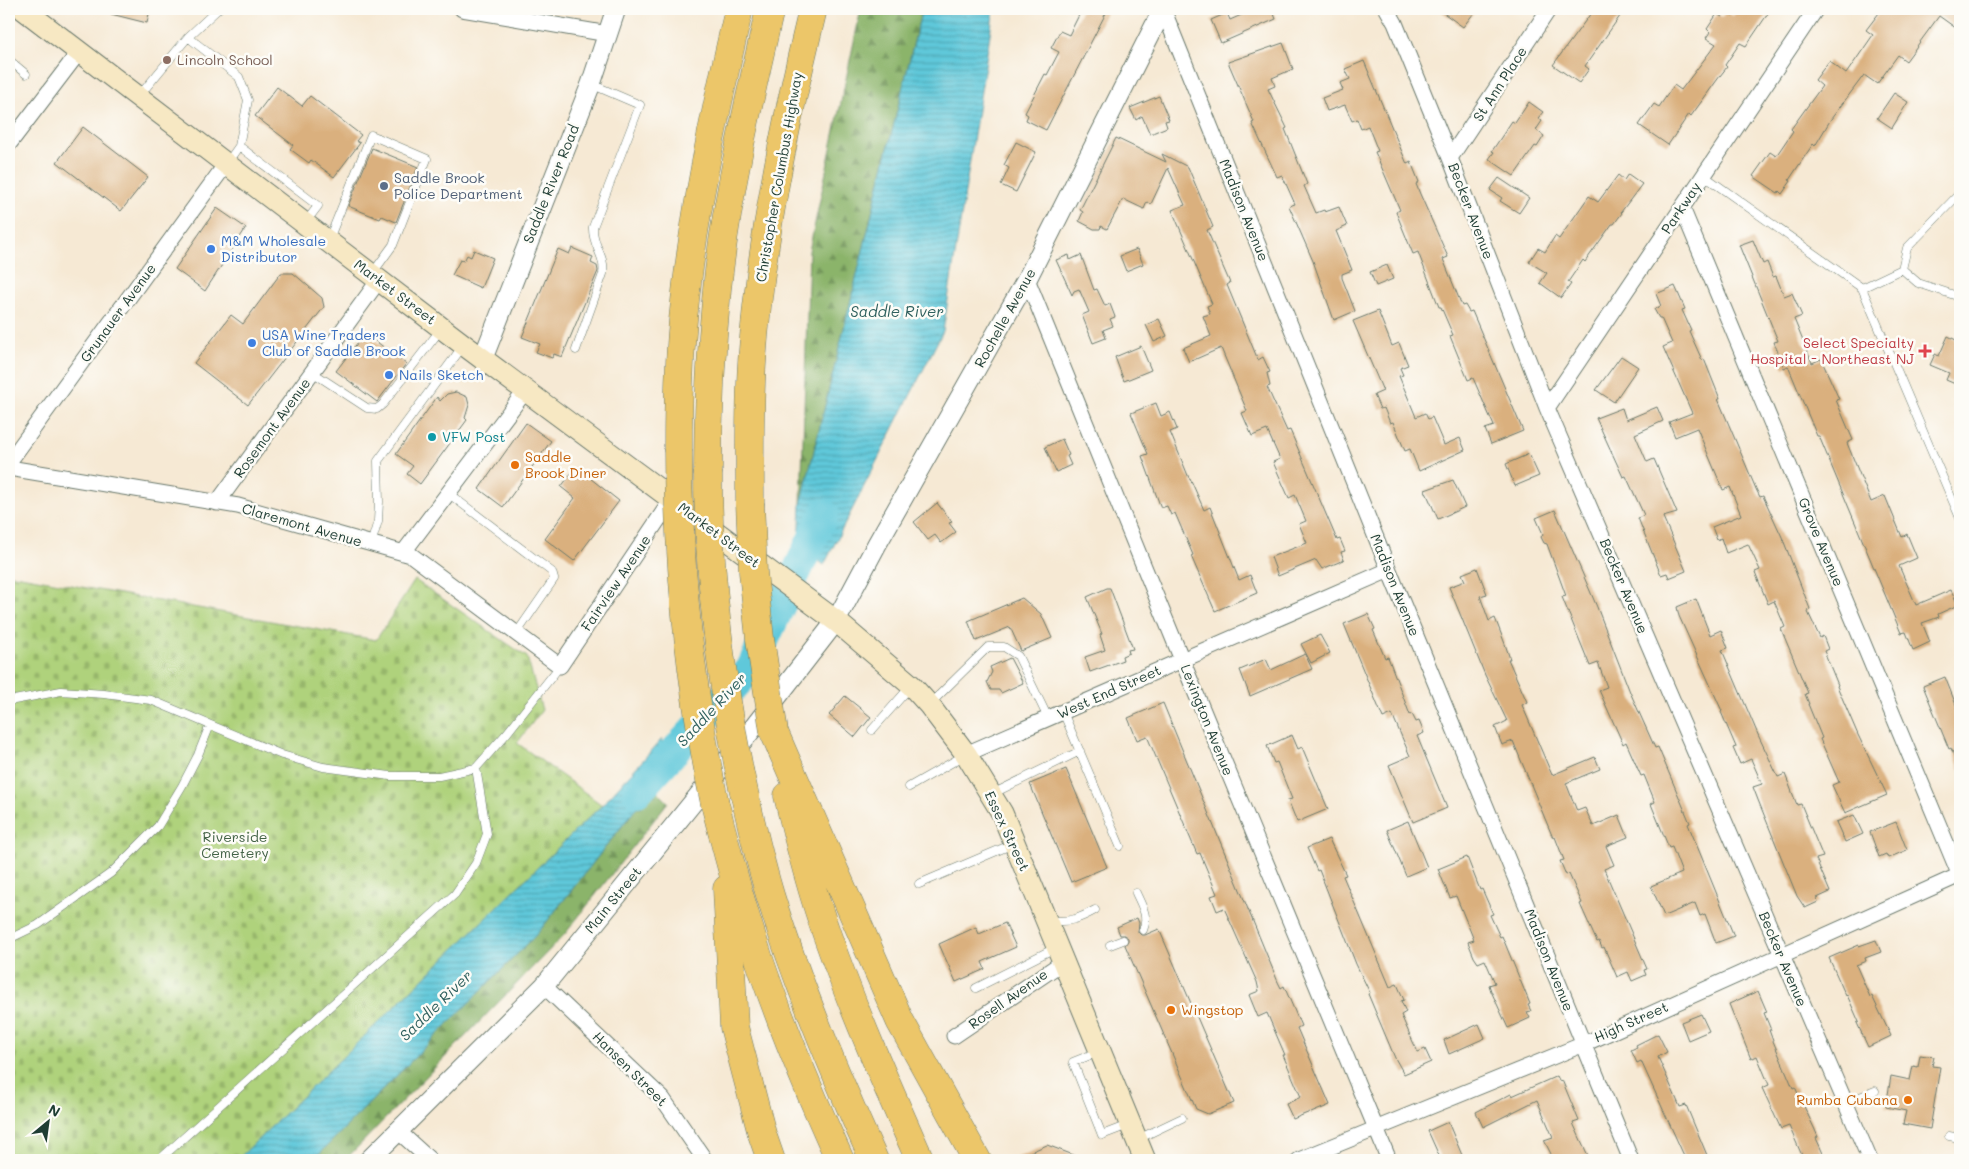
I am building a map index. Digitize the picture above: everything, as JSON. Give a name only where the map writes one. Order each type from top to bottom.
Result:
[{"type":"highway","points":[[739,9],[715,112],[695,221],[683,321],[678,400],[678,449],[680,556],[684,609],[696,707],[715,804],[740,900],[778,1013],[840,1160]]},
{"type":"highway","points":[[770,9],[741,140],[717,288],[709,397],[708,472],[709,538],[713,599],[728,711],[756,846],[788,951],[831,1063],[874,1160]]},
{"type":"highway","name":"Christopher Columbus Highway","points":[[812,9],[775,184],[761,274],[752,370],[749,422],[750,503],[760,639],[774,732],[798,835],[827,934],[858,1018],[920,1160]]},
{"type":"highway","points":[[774,732],[900,1021],[977,1160]]},
{"type":"highway","points":[[724,840],[734,1027],[762,1134],[771,1160]]},
{"type":"main road","name":"Market Street","points":[[23,9],[464,345],[769,572]]},
{"type":"main road","name":"Essex Street","points":[[769,572],[836,621],[911,685],[929,705],[966,754],[992,794],[1015,843],[1137,1148]]},
{"type":"street","points":[[462,9],[608,34]]},
{"type":"street","name":"Saddle River Road","points":[[483,358],[591,84],[616,9]]},
{"type":"street","name":"Rochelle Avenue","points":[[836,621],[882,535],[1027,279],[1163,9]]},
{"type":"street","name":"Madison Avenue","points":[[1163,9],[1389,570],[1631,1160]]},
{"type":"street","name":"Becker Avenue","points":[[1386,9],[1395,23],[1450,158],[1547,408],[1870,1160]]},
{"type":"street","name":"St Ann Place","points":[[1450,158],[1550,9]]},
{"type":"street","name":"Parkway","points":[[1547,408],[1816,9]]},
{"type":"street","points":[[9,144],[79,52]]},
{"type":"street","name":"Grunauer Avenue","points":[[9,462],[226,164]]},
{"type":"street","name":"Grove Avenue","points":[[1682,208],[1960,876]]},
{"type":"street","name":"Rosemont Avenue","points":[[217,503],[312,372],[376,277]]},
{"type":"street","name":"Lexington Avenue","points":[[1027,279],[1389,1160]]},
{"type":"street","points":[[403,553],[526,390]]},
{"type":"street","name":"Claremont Avenue","points":[[9,468],[238,506],[411,555],[560,666]]},
{"type":"street","name":"Fairview Avenue","points":[[560,666],[672,499]]},
{"type":"street","name":"West End Street","points":[[966,754],[1389,570]]},
{"type":"street","name":"Main Street","points":[[369,1160],[544,986],[750,732],[836,621]]},
{"type":"street","name":"High Street","points":[[1299,1160],[1584,1044],[1781,954],[1960,876]]},
{"type":"street","name":"Rosell Avenue","points":[[954,1036],[1060,954]]},
{"type":"street","name":"Hansen Street","points":[[544,986],[663,1099],[705,1160]]},
{"type":"street","points":[[398,1131],[430,1160]]},
{"type":"lane","points":[[139,97],[188,36],[218,9]]},
{"type":"lane","points":[[188,36],[240,77],[248,100],[239,146],[226,164]]},
{"type":"lane","points":[[9,60],[26,74]]},
{"type":"lane","points":[[576,350],[603,274],[605,263],[594,242],[593,227],[640,105],[591,84]]},
{"type":"lane","points":[[328,241],[371,135],[427,159],[393,245],[376,277]]},
{"type":"lane","points":[[239,146],[318,206],[304,223]]},
{"type":"lane","points":[[1703,175],[1862,288],[1960,518]]},
{"type":"lane","points":[[1902,269],[1907,248],[1960,193]]},
{"type":"lane","points":[[1862,288],[1902,269]]},
{"type":"lane","points":[[1902,269],[1918,284],[1960,297]]},
{"type":"lane","points":[[312,372],[368,408],[377,408],[383,404],[442,328]]},
{"type":"lane","points":[[371,544],[378,521],[378,461],[464,345]]},
{"type":"lane","points":[[448,493],[552,572],[554,579],[516,634]]},
{"type":"lane","points":[[929,705],[988,647],[1004,647],[1018,656],[1048,718]]},
{"type":"lane","points":[[9,701],[61,691],[151,700],[282,755],[323,767],[390,776],[439,776],[476,768],[507,733],[560,666]]},
{"type":"lane","points":[[872,730],[911,685]]},
{"type":"lane","points":[[1063,712],[1120,846]]},
{"type":"lane","points":[[9,939],[38,925],[111,873],[158,826],[186,778],[210,725]]},
{"type":"lane","points":[[992,794],[1080,752]]},
{"type":"lane","points":[[909,787],[966,754]]},
{"type":"lane","points":[[158,1160],[455,894],[476,863],[487,834],[476,768]]},
{"type":"lane","points":[[919,884],[1015,843]]},
{"type":"lane","points":[[1136,893],[1146,914],[1145,925],[1142,930]]},
{"type":"lane","points":[[1045,918],[1064,922],[1081,918],[1095,910]]},
{"type":"lane","points":[[1110,945],[1123,940]]},
{"type":"lane","points":[[976,988],[1060,954]]},
{"type":"lane","points":[[1100,1052],[1073,1062],[1102,1135],[1137,1148],[1182,1118]]},
{"type":"lane","points":[[1845,1104],[1875,1091]]},
{"type":"lane","points":[[1949,1136],[1960,1138]]},
{"type":"green space","points":[[861,9],[922,9],[801,504],[809,251]]},
{"type":"green space","name":"Riverside Cemetery","points":[[9,574],[376,640],[415,580],[527,657],[542,710],[517,743],[602,805],[237,1160],[9,1160]]},
{"type":"green space","points":[[653,787],[668,802],[565,934],[345,1160],[313,1160],[537,934]]},
{"type":"water","name":"Saddle River","points":[[922,9],[994,9],[943,331],[824,565],[799,546],[801,504]]},
{"type":"water","name":"Saddle River","points":[[662,739],[666,770],[537,934],[313,1160],[237,1160],[602,805]]},
{"type":"building","points":[[111,9],[150,9],[147,23],[111,14]]},
{"type":"building","points":[[1082,9],[1108,9],[1046,130],[1026,120],[1028,115],[1025,113],[1045,74],[1047,75],[1059,52],[1051,48],[1060,31],[1069,35]]},
{"type":"building","points":[[1255,9],[1272,9],[1276,19],[1221,43],[1211,20],[1227,13],[1230,20]]},
{"type":"building","points":[[1438,9],[1477,9],[1463,27]]},
{"type":"building","points":[[1594,9],[1625,9],[1585,66],[1589,69],[1579,83],[1553,65]]},
{"type":"building","points":[[1738,9],[1771,9],[1746,46],[1740,43],[1725,65],[1727,67],[1691,116],[1689,114],[1668,145],[1639,125],[1654,104],[1659,107],[1674,85],[1681,90],[1716,44],[1706,38],[1710,32],[1707,29],[1717,14],[1722,17],[1726,11],[1733,16]]},
{"type":"building","points":[[1882,9],[1956,9],[1960,12],[1960,31],[1939,16],[1906,61],[1898,55],[1877,84],[1864,75],[1831,119],[1815,146],[1813,144],[1782,194],[1779,191],[1778,193],[1753,176],[1770,152],[1776,156],[1793,131],[1791,129],[1822,86],[1815,80],[1829,61],[1846,74],[1873,35],[1866,30]]},
{"type":"building","points":[[1283,43],[1293,69],[1272,78],[1275,86],[1268,89],[1287,128],[1285,129],[1307,184],[1304,186],[1316,213],[1339,207],[1347,226],[1336,231],[1352,270],[1342,274],[1342,278],[1355,311],[1334,320],[1313,261],[1289,206],[1295,204],[1282,175],[1277,177],[1252,123],[1254,122],[1228,62]]},
{"type":"building","points":[[1364,61],[1407,164],[1411,162],[1419,182],[1416,184],[1448,257],[1443,259],[1462,306],[1465,305],[1469,312],[1472,311],[1523,431],[1491,444],[1485,429],[1494,426],[1473,378],[1468,380],[1450,336],[1453,335],[1441,307],[1439,307],[1418,252],[1413,254],[1396,212],[1400,210],[1375,152],[1378,151],[1368,126],[1361,129],[1357,119],[1352,121],[1345,105],[1327,111],[1322,98],[1343,90],[1340,83],[1350,79],[1345,69]]},
{"type":"building","points":[[277,87],[302,106],[310,96],[361,135],[356,141],[360,143],[334,177],[311,160],[309,163],[290,149],[293,145],[255,116]]},
{"type":"building","points":[[1894,93],[1908,102],[1892,128],[1877,118]]},
{"type":"building","points":[[1159,96],[1169,120],[1165,121],[1167,127],[1150,134],[1142,116],[1136,120],[1130,108]]},
{"type":"building","points":[[1529,102],[1543,112],[1538,118],[1542,121],[1536,130],[1544,136],[1514,176],[1489,159],[1494,152],[1492,151],[1512,121],[1515,123]]},
{"type":"building","points":[[83,127],[148,177],[121,211],[57,162]]},
{"type":"building","points":[[1116,138],[1166,162],[1162,154],[1188,167],[1213,227],[1207,230],[1230,283],[1227,285],[1258,360],[1263,357],[1270,372],[1267,373],[1270,386],[1267,387],[1287,431],[1290,430],[1337,540],[1340,539],[1345,551],[1341,552],[1344,560],[1322,569],[1316,560],[1278,576],[1271,557],[1307,543],[1299,524],[1306,521],[1295,495],[1289,498],[1273,462],[1280,459],[1267,430],[1252,436],[1242,413],[1247,411],[1221,348],[1189,362],[1183,348],[1211,336],[1203,316],[1210,314],[1207,306],[1212,304],[1172,210],[1185,205],[1168,168],[1151,204],[1147,202],[1144,209],[1123,199],[1107,229],[1101,226],[1100,229],[1094,229],[1079,221],[1083,212],[1080,210]]},
{"type":"building","points":[[1016,142],[1036,152],[1016,192],[1001,185],[1009,168],[1004,165]]},
{"type":"building","name":"Saddle Brook Police Department","points":[[372,148],[418,167],[396,222],[382,216],[380,219],[348,206]]},
{"type":"building","points":[[1628,174],[1642,184],[1585,262],[1583,260],[1568,282],[1571,284],[1561,298],[1540,283],[1547,273],[1529,262],[1538,248],[1545,252],[1555,236],[1559,239],[1589,196],[1598,202],[1618,175],[1624,180]]},
{"type":"building","points":[[1499,178],[1529,198],[1519,213],[1500,201],[1502,198],[1490,190]]},
{"type":"building","name":"M&M Wholesale Distributor","points":[[217,208],[246,228],[205,291],[175,269]]},
{"type":"building","points":[[1753,240],[1763,264],[1767,262],[1773,277],[1776,276],[1784,296],[1792,293],[1802,316],[1794,319],[1812,363],[1821,359],[1839,399],[1836,400],[1853,440],[1847,443],[1871,502],[1885,496],[1902,537],[1907,534],[1917,558],[1899,566],[1916,605],[1951,590],[1958,605],[1938,614],[1939,617],[1922,623],[1930,642],[1913,650],[1906,632],[1901,633],[1788,366],[1784,368],[1774,342],[1778,341],[1739,245]]},
{"type":"building","points":[[572,248],[593,257],[591,263],[597,266],[598,271],[562,357],[554,354],[552,358],[536,352],[540,344],[522,337],[558,249],[569,254]]},
{"type":"building","points":[[1137,249],[1143,264],[1126,271],[1120,256]]},
{"type":"building","points":[[474,250],[493,258],[481,288],[452,275],[460,260],[464,261],[467,255],[471,257]]},
{"type":"building","points":[[1069,255],[1070,260],[1081,255],[1094,290],[1097,289],[1105,306],[1110,304],[1115,317],[1110,319],[1113,326],[1103,330],[1106,338],[1093,343],[1082,315],[1089,312],[1079,289],[1074,291],[1072,295],[1056,260]]},
{"type":"building","points":[[1387,265],[1393,279],[1376,286],[1370,272]]},
{"type":"building","name":"USA Wine Traders Club of Saddle Brook","points":[[281,273],[293,273],[322,298],[324,307],[248,405],[194,363],[231,315],[243,324]]},
{"type":"building","points":[[1675,286],[1685,309],[1682,310],[1691,330],[1689,331],[1702,360],[1704,359],[1720,399],[1718,399],[1756,489],[1760,497],[1763,496],[1782,537],[1810,609],[1807,610],[1820,638],[1823,636],[1828,649],[1824,651],[1837,686],[1887,795],[1845,813],[1832,785],[1839,782],[1820,739],[1822,738],[1805,694],[1808,693],[1781,629],[1785,627],[1774,601],[1768,604],[1755,572],[1760,570],[1748,544],[1726,553],[1721,538],[1717,540],[1712,527],[1741,515],[1730,487],[1723,490],[1697,428],[1675,437],[1669,422],[1692,413],[1663,347],[1672,343],[1661,318],[1659,318],[1654,309],[1661,306],[1656,294]]},
{"type":"building","points":[[1378,311],[1392,346],[1399,343],[1408,365],[1400,368],[1403,375],[1399,376],[1416,417],[1425,413],[1428,419],[1432,417],[1444,445],[1460,438],[1465,450],[1419,471],[1410,449],[1405,451],[1393,422],[1390,423],[1384,408],[1380,409],[1374,395],[1383,391],[1353,321]]},
{"type":"building","points":[[1159,319],[1167,336],[1154,342],[1146,325]]},
{"type":"building","points":[[365,333],[406,364],[377,402],[336,371]]},
{"type":"building","points":[[1948,336],[1960,342],[1960,386],[1946,380],[1949,373],[1930,365],[1935,354],[1939,356]]},
{"type":"building","points":[[1141,346],[1151,370],[1124,381],[1115,357]]},
{"type":"building","points":[[1621,356],[1638,367],[1614,402],[1596,390]]},
{"type":"building","name":"VFW Post","points":[[456,392],[467,397],[469,405],[465,418],[467,420],[420,484],[407,474],[413,466],[396,454],[437,397],[440,401],[447,394]]},
{"type":"building","points":[[1156,403],[1161,416],[1170,412],[1177,429],[1170,432],[1204,510],[1210,507],[1239,580],[1250,575],[1257,593],[1215,611],[1175,513],[1171,515],[1167,506],[1161,508],[1142,456],[1148,454],[1131,413]]},
{"type":"building","points":[[1657,407],[1663,421],[1635,434],[1647,462],[1654,459],[1677,513],[1663,517],[1686,571],[1669,578],[1667,573],[1661,575],[1638,518],[1644,515],[1626,476],[1623,477],[1596,418],[1622,408],[1626,420]]},
{"type":"building","name":"Saddle Brook Diner","points":[[526,423],[551,441],[503,507],[479,489]]},
{"type":"building","points":[[1062,439],[1071,465],[1056,472],[1045,447]]},
{"type":"building","points":[[1529,454],[1539,476],[1515,486],[1506,464]]},
{"type":"building","points":[[576,467],[619,501],[574,561],[545,539],[575,498],[561,487]]},
{"type":"building","points":[[1453,480],[1465,507],[1438,519],[1425,490]]},
{"type":"building","points":[[937,503],[952,522],[949,523],[956,532],[941,543],[935,535],[928,540],[914,522]]},
{"type":"building","points":[[1555,510],[1597,607],[1630,692],[1655,748],[1658,747],[1690,823],[1688,824],[1734,936],[1716,943],[1705,914],[1700,916],[1695,903],[1664,916],[1651,886],[1682,873],[1672,847],[1669,848],[1651,804],[1655,802],[1644,775],[1641,776],[1626,742],[1623,744],[1599,690],[1607,687],[1598,663],[1590,666],[1562,597],[1566,596],[1547,544],[1544,543],[1541,537],[1543,534],[1536,518]]},
{"type":"building","points":[[1477,568],[1487,594],[1480,596],[1489,621],[1495,618],[1510,659],[1508,659],[1527,702],[1522,705],[1552,775],[1595,757],[1600,769],[1566,783],[1577,811],[1585,808],[1593,826],[1619,815],[1628,837],[1606,846],[1614,865],[1604,869],[1647,969],[1644,970],[1646,975],[1632,981],[1628,972],[1617,977],[1604,947],[1602,948],[1599,941],[1597,942],[1569,874],[1566,875],[1560,861],[1564,860],[1513,741],[1502,745],[1495,727],[1507,721],[1485,675],[1449,587],[1465,581],[1462,574]]},
{"type":"building","points":[[1110,588],[1133,649],[1128,650],[1129,653],[1122,656],[1123,660],[1090,672],[1085,657],[1105,650],[1100,635],[1102,634],[1087,597]]},
{"type":"building","points":[[1022,598],[1041,614],[1052,638],[1021,651],[1010,627],[976,641],[968,621]]},
{"type":"building","points":[[1696,599],[1710,635],[1721,630],[1728,648],[1722,650],[1759,737],[1778,777],[1785,774],[1797,805],[1801,804],[1823,857],[1816,859],[1830,892],[1817,898],[1818,902],[1805,908],[1797,896],[1753,787],[1762,784],[1751,759],[1740,764],[1733,748],[1736,747],[1722,711],[1679,616],[1677,607]]},
{"type":"building","points":[[1368,614],[1385,658],[1388,657],[1410,715],[1412,714],[1416,722],[1419,721],[1424,733],[1417,736],[1447,808],[1413,822],[1389,765],[1410,756],[1392,714],[1383,718],[1344,624]]},
{"type":"building","points":[[1320,635],[1330,653],[1311,663],[1301,644]]},
{"type":"building","points":[[1305,654],[1312,669],[1250,696],[1240,670],[1266,659],[1271,670]]},
{"type":"building","points":[[1010,658],[1023,683],[1001,693],[999,690],[991,690],[987,682],[992,672],[990,667]]},
{"type":"building","points":[[1945,677],[1960,715],[1960,770],[1951,748],[1949,749],[1923,686]]},
{"type":"building","points":[[845,696],[871,717],[855,737],[829,715]]},
{"type":"building","points":[[1163,703],[1278,982],[1281,988],[1284,986],[1301,1026],[1297,1028],[1330,1105],[1311,1113],[1293,1119],[1286,1104],[1301,1097],[1267,1013],[1258,1017],[1249,995],[1259,991],[1257,982],[1224,908],[1217,911],[1211,896],[1217,894],[1200,853],[1197,854],[1147,736],[1137,740],[1128,718]]},
{"type":"building","points":[[1292,735],[1298,749],[1302,747],[1328,809],[1297,822],[1288,800],[1292,799],[1277,762],[1274,763],[1267,746]]},
{"type":"building","points":[[1066,769],[1107,867],[1071,882],[1030,784]]},
{"type":"building","points":[[1854,815],[1863,834],[1845,842],[1836,822]]},
{"type":"building","points":[[1408,821],[1427,867],[1406,876],[1387,830]]},
{"type":"building","points":[[1896,822],[1907,850],[1888,858],[1886,854],[1879,857],[1870,832]]},
{"type":"building","points":[[1329,839],[1346,875],[1343,876],[1390,987],[1397,984],[1404,1000],[1401,1001],[1406,1012],[1401,1015],[1413,1042],[1418,1052],[1425,1049],[1431,1062],[1404,1074],[1395,1058],[1368,994],[1370,993],[1356,964],[1319,870],[1317,871],[1307,848]]},
{"type":"building","points":[[1467,857],[1480,890],[1482,889],[1493,914],[1490,915],[1500,937],[1502,936],[1530,1004],[1528,1005],[1531,1011],[1527,1012],[1530,1018],[1508,1028],[1491,991],[1489,985],[1495,983],[1485,960],[1478,963],[1474,957],[1468,942],[1474,940],[1456,896],[1450,898],[1438,869]]},
{"type":"building","points":[[1137,918],[1139,923],[1138,932],[1141,935],[1159,929],[1234,1103],[1208,1114],[1196,1109],[1125,945],[1128,938],[1120,935],[1117,927]]},
{"type":"building","points":[[1005,923],[1016,947],[982,962],[985,969],[956,982],[939,944],[976,927],[979,934]]},
{"type":"building","points":[[1876,940],[1881,952],[1865,958],[1866,961],[1856,965],[1870,997],[1872,996],[1891,1036],[1868,1047],[1857,1023],[1859,1022],[1829,958]]},
{"type":"building","points":[[1758,991],[1767,1012],[1764,1013],[1773,1041],[1793,1088],[1795,1087],[1815,1130],[1818,1137],[1816,1138],[1826,1160],[1804,1160],[1789,1126],[1781,1129],[1762,1088],[1769,1085],[1757,1056],[1751,1059],[1729,1004]]},
{"type":"building","points":[[1701,1014],[1709,1031],[1688,1040],[1681,1022]]},
{"type":"building","points":[[1479,1024],[1485,1038],[1449,1054],[1444,1040]]},
{"type":"building","points":[[1658,1034],[1667,1052],[1658,1057],[1680,1107],[1686,1105],[1709,1160],[1686,1160],[1641,1061],[1637,1063],[1631,1050],[1637,1047],[1636,1045]]},
{"type":"building","points":[[1920,1055],[1934,1057],[1932,1066],[1940,1067],[1930,1129],[1903,1124],[1906,1111],[1886,1107],[1891,1076],[1910,1080],[1913,1066],[1918,1067]]},
{"type":"building","points":[[1557,1076],[1560,1082],[1562,1080],[1579,1121],[1573,1123],[1590,1160],[1554,1160],[1544,1140],[1553,1137],[1537,1100],[1483,1127],[1476,1112],[1511,1094],[1512,1096]]},
{"type":"building","points":[[1448,1122],[1464,1160],[1441,1160],[1428,1131]]},
{"type":"building","points":[[1047,1145],[1084,1159],[1084,1160],[1011,1160]]},
{"type":"waterway","name":"Saddle River","points":[[637,792],[751,668],[824,514]]},
{"type":"place","name":"Lincoln School","points":[[167,60]]},
{"type":"place","name":"Saddle Brook Police Department","points":[[384,186]]},
{"type":"place","name":"M&M Wholesale Distributor","points":[[211,249]]},
{"type":"place","name":"USA Wine Traders Club of Saddle Brook","points":[[252,343]]},
{"type":"place","name":"Select Specialty Hospital - Northeast NJ","points":[[1925,351]]},
{"type":"place","name":"Nails Sketch","points":[[389,375]]},
{"type":"place","name":"VFW Post","points":[[432,437]]},
{"type":"place","name":"Saddle Brook Diner","points":[[515,465]]},
{"type":"place","name":"Wingstop","points":[[1171,1010]]},
{"type":"place","name":"Rumba Cubana","points":[[1908,1100]]}]
